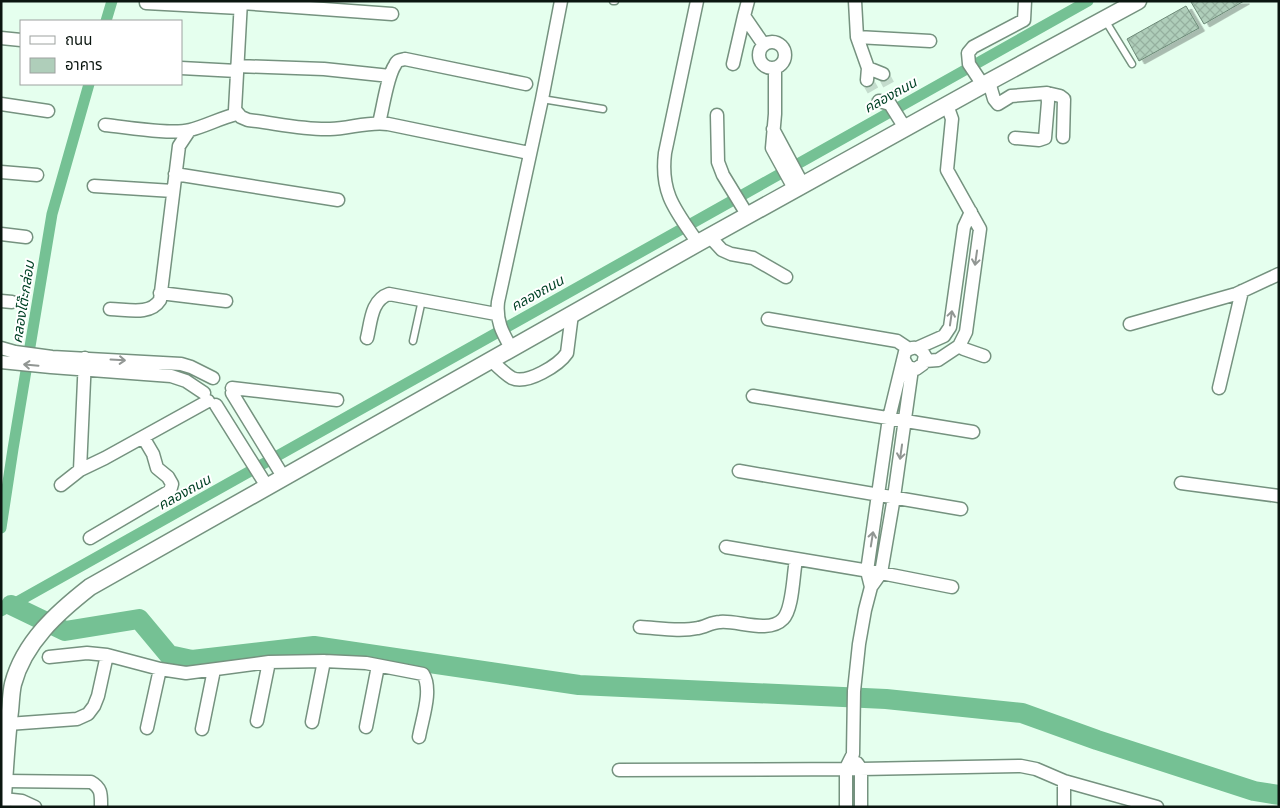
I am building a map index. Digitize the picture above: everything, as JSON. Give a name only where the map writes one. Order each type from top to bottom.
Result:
[{"type":"street","points":[[509,345],[497,317],[529,153],[562,1]]},
{"type":"street","points":[[697,1],[667,144],[663,170],[666,188],[679,216],[700,239],[731,254],[753,258],[786,277]]},
{"type":"street","points":[[733,64],[748,1]]},
{"type":"street","points":[[855,1],[858,37],[868,74],[883,74]]},
{"type":"street","points":[[1025,1],[1024,20],[973,47],[968,52],[968,64],[984,82],[998,104],[1011,96],[1047,93],[1064,99],[1063,137]]},
{"type":"street","points":[[146,3],[241,4],[392,14]]},
{"type":"street","points":[[241,4],[235,110],[237,114],[248,120],[314,128],[341,128],[379,123],[529,153]]},
{"type":"street","points":[[35,807],[22,801],[3,803],[6,720],[14,684],[22,661],[38,635],[61,609],[90,587],[281,473],[491,360],[509,345],[572,314],[797,183],[903,125],[947,105],[984,82],[1120,7]]},
{"type":"street","points":[[744,16],[764,45]]},
{"type":"street","points":[[858,37],[930,41]]},
{"type":"street","points":[[1,38],[20,40]]},
{"type":"street","points":[[775,42],[784,50],[786,55],[780,66],[775,68],[764,66],[760,61],[760,50],[764,45],[775,42]]},
{"type":"street","points":[[379,123],[390,76],[394,65],[400,60],[405,59],[526,84]]},
{"type":"street","points":[[182,68],[324,69],[390,76]]},
{"type":"street","points":[[775,68],[776,96],[773,129],[783,157],[797,183]]},
{"type":"street","points":[[1015,138],[1038,140],[1045,138],[1047,93]]},
{"type":"street","points":[[889,101],[903,125]]},
{"type":"street","points":[[1,104],[48,111]]},
{"type":"street","points":[[768,319],[897,341],[920,367],[925,360],[938,360],[959,346],[966,332],[980,230],[947,170],[952,119],[947,105]]},
{"type":"street","points":[[105,125],[172,132],[189,130],[237,114]]},
{"type":"street","points":[[717,115],[718,162],[723,176],[746,213]]},
{"type":"street","points":[[110,309],[145,310],[152,308],[160,300],[179,146],[189,130]]},
{"type":"street","points":[[1,172],[37,175]]},
{"type":"street","points":[[175,174],[338,200]]},
{"type":"street","points":[[94,186],[173,191]]},
{"type":"street","points":[[871,587],[867,571],[879,495],[888,418],[910,356],[944,336],[950,327],[964,227],[971,212]]},
{"type":"street","points":[[1,234],[26,237]]},
{"type":"street","points":[[1130,324],[1242,291],[1279,274]]},
{"type":"street","points":[[1219,388],[1242,291]]},
{"type":"street","points":[[160,293],[226,301]]},
{"type":"street","points":[[367,338],[374,307],[382,296],[389,294],[497,317]]},
{"type":"street","points":[[491,360],[513,378],[532,378],[564,359],[569,348],[572,314]]},
{"type":"street","points":[[959,346],[984,356]]},
{"type":"street","points":[[1,348],[9,359],[85,364],[181,364],[213,378],[222,378],[230,383],[232,390],[281,473]]},
{"type":"street","points":[[846,807],[846,768],[853,754],[854,691],[859,644],[871,587],[881,573],[905,422],[910,356]]},
{"type":"street","points":[[85,364],[171,376],[186,381],[209,400],[238,440],[265,484]]},
{"type":"street","points":[[80,470],[85,364]]},
{"type":"street","points":[[209,400],[206,384],[213,378]]},
{"type":"street","points":[[61,485],[80,470],[209,400],[227,402],[232,390]]},
{"type":"street","points":[[232,390],[274,391],[337,400]]},
{"type":"street","points":[[753,396],[972,432]]},
{"type":"street","points":[[238,440],[255,430]]},
{"type":"street","points":[[90,538],[170,491],[172,484],[157,468],[153,454],[143,437]]},
{"type":"street","points":[[739,470],[961,509]]},
{"type":"street","points":[[1181,483],[1279,496]]},
{"type":"street","points":[[726,547],[952,587]]},
{"type":"street","points":[[640,627],[686,630],[722,621],[766,626],[778,623],[784,619],[788,608],[796,560]]},
{"type":"street","points":[[49,657],[88,653],[107,655],[160,669],[186,673],[269,662],[324,661],[366,663],[423,674],[429,688],[419,737]]},
{"type":"street","points":[[6,720],[76,719],[88,714],[98,696],[107,655]]},
{"type":"street","points":[[312,722],[324,661]]},
{"type":"street","points":[[257,721],[269,662]]},
{"type":"street","points":[[366,727],[378,666]]},
{"type":"street","points":[[147,728],[160,669]]},
{"type":"street","points":[[202,729],[214,670]]},
{"type":"street","points":[[853,754],[860,769],[861,807]]},
{"type":"street","points":[[619,770],[1021,766],[1157,807]]},
{"type":"street","points":[[1064,780],[1064,807]]},
{"type":"street","points":[[5,781],[91,782],[100,790],[101,807]]},
{"type":"lane","points":[[1120,7],[1132,64]]},
{"type":"lane","points":[[542,99],[602,109]]},
{"type":"lane","points":[[413,341],[422,300]]},
{"type":"building","points":[[1244,1],[1204,24],[1191,2]]},
{"type":"building","points":[[1186,6],[1199,28],[1139,61],[1127,39]]},
{"type":"waterway","name":"คลองโต๊ะกล่อม","points":[[106,20],[112,1]]},
{"type":"waterway","name":"คลองถนน","points":[[1,611],[1088,1]]},
{"type":"waterway","name":"คลองโต๊ะกล่อม","points":[[1,528],[52,214],[89,85]]},
{"type":"waterway","points":[[11,605],[65,631],[139,619],[169,655],[192,660],[314,646],[579,685],[886,699],[1022,713],[1097,740],[1254,791],[1279,795]]},
{"type":"tunnel","points":[[883,74],[893,93]]},
{"type":"tunnel","points":[[867,80],[879,101]]}]
